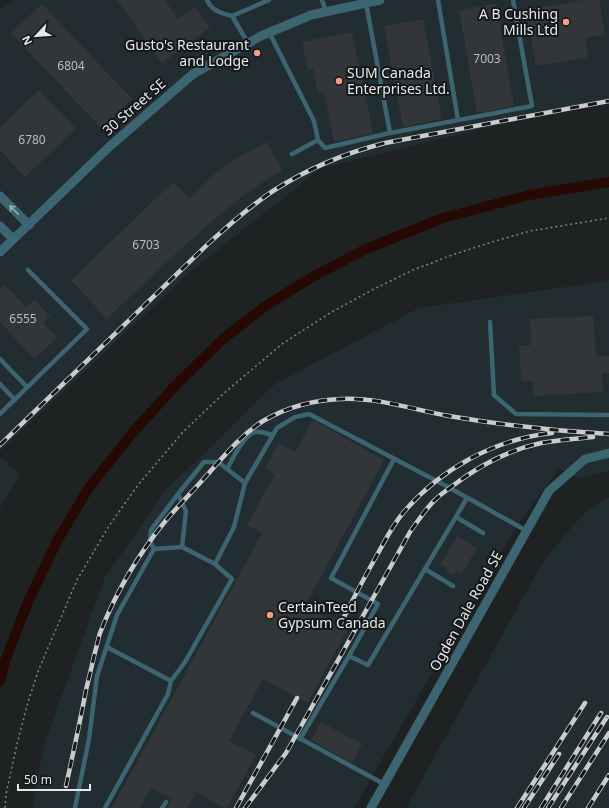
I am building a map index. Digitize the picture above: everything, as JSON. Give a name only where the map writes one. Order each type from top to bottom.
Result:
[{"type":"street","name":"30 Street SE","points":[[0,252],[109,147],[193,74],[269,32],[311,15],[380,0]]},
{"type":"street","points":[[0,196],[29,225]]},
{"type":"street","points":[[0,226],[13,239]]},
{"type":"street","name":"Ogden Dale Road SE","points":[[371,808],[549,491],[585,459],[609,453]]},
{"type":"lane","points":[[207,0],[209,4],[218,12],[232,16],[269,0]]},
{"type":"lane","points":[[322,0],[326,12]]},
{"type":"lane","points":[[438,0],[458,120]]},
{"type":"lane","points":[[269,32],[314,121],[318,140],[325,148],[390,133],[532,106],[513,0]]},
{"type":"lane","points":[[366,3],[390,133]]},
{"type":"lane","points":[[232,16],[248,43]]},
{"type":"lane","points":[[292,154],[318,140]]},
{"type":"lane","points":[[0,414],[87,329],[28,270]]},
{"type":"lane","points":[[490,322],[494,395],[516,414],[609,415]]},
{"type":"lane","points":[[0,359],[27,387]]},
{"type":"lane","points":[[0,384],[15,400]]},
{"type":"lane","points":[[215,564],[234,527],[245,483],[272,435],[277,428],[295,417],[309,414],[527,531]]},
{"type":"lane","points":[[227,469],[241,444],[249,434],[256,432],[272,435]]},
{"type":"lane","points":[[300,739],[378,604],[331,578],[394,459]]},
{"type":"lane","points":[[154,550],[150,541],[151,530],[204,462],[218,462],[245,483]]},
{"type":"lane","points":[[178,494],[186,511],[182,547]]},
{"type":"lane","points":[[349,656],[368,665],[467,498]]},
{"type":"lane","points":[[456,517],[484,533]]},
{"type":"lane","points":[[105,808],[168,694],[171,681],[185,662],[232,579],[215,564],[182,547],[154,550]]},
{"type":"lane","points":[[76,808],[89,739],[97,676],[117,615],[154,550]]},
{"type":"lane","points":[[425,569],[453,586]]},
{"type":"lane","points":[[107,647],[171,681]]},
{"type":"lane","points":[[253,713],[384,784]]},
{"type":"lane","points":[[162,808],[166,802]]},
{"type":"shaded area","points":[[12,0],[609,0],[609,98],[321,168],[190,272],[0,451],[0,8]]},
{"type":"shaded area","points":[[609,280],[609,471],[578,478],[559,468],[513,532],[354,808],[32,808],[44,745],[104,579],[165,491],[275,384],[419,308]]},
{"type":"shaded area","points":[[0,457],[20,474],[0,508]]},
{"type":"shaded area","points":[[609,497],[609,808],[406,808],[540,567],[569,530],[587,511]]},
{"type":"building","points":[[117,0],[165,0],[178,19],[195,7],[210,28],[162,63]]},
{"type":"building","name":"A B Cushing Mills Ltd","points":[[583,0],[599,0],[605,35],[585,38],[588,57],[536,66],[526,10]]},
{"type":"building","points":[[42,4],[132,99],[101,128],[11,33]]},
{"type":"building","points":[[496,4],[514,106],[477,113],[459,10]]},
{"type":"building","points":[[423,19],[442,119],[403,127],[384,26]]},
{"type":"building","name":"SUM Canada Enterprises Ltd.","points":[[352,32],[373,133],[334,142],[324,92],[318,93],[313,69],[308,70],[302,42]]},
{"type":"building","points":[[39,90],[76,129],[25,177],[0,150],[0,127]]},
{"type":"building","points":[[267,142],[282,170],[245,194],[212,221],[107,319],[71,280],[173,182],[189,198],[217,172],[234,160]]},
{"type":"building","points":[[5,285],[26,307],[35,300],[50,316],[43,323],[57,338],[34,359],[0,322],[0,290]]},
{"type":"building","points":[[593,316],[596,357],[609,356],[609,373],[602,373],[603,392],[533,396],[533,381],[521,381],[519,346],[531,345],[530,319]]},
{"type":"building","name":"CertainTeed Gypsum Canada","points":[[313,420],[384,460],[305,606],[348,629],[307,703],[263,679],[229,741],[256,755],[227,808],[196,792],[187,808],[167,808],[172,799],[151,788],[140,808],[112,808],[262,533],[247,525],[275,474],[265,468],[278,443],[295,452]]},
{"type":"building","points":[[457,536],[477,548],[462,574],[456,571],[454,575],[446,571],[447,568],[441,564]]},
{"type":"building","points":[[321,722],[362,744],[352,763],[311,740]]},
{"type":"waterway","points":[[0,681],[5,661],[28,602],[57,541],[88,489],[134,431],[177,384],[223,339],[264,307],[314,276],[364,250],[443,218],[529,195],[609,182]]},
{"type":"railway","points":[[0,445],[209,243],[248,209],[286,183],[327,162],[385,143],[609,101]]},
{"type":"railway","points":[[66,786],[99,635],[113,603],[129,573],[147,545],[167,519],[233,446],[263,421],[301,405],[331,400],[355,399],[382,402],[449,416],[489,422],[609,434]]},
{"type":"railway","points":[[340,625],[392,528],[403,513],[418,497],[451,470],[490,449],[531,436],[552,433]]},
{"type":"railway","points":[[245,808],[286,753],[410,532],[432,503],[438,497],[482,466],[517,450],[541,443],[593,437]]},
{"type":"railway","points":[[236,808],[297,698]]},
{"type":"railway","points":[[517,808],[585,703]]},
{"type":"railway","points":[[541,808],[601,713]]},
{"type":"railway","points":[[548,808],[607,717]]},
{"type":"railway","points":[[561,808],[609,733]]},
{"type":"railway","points":[[524,808],[559,754]]},
{"type":"railway","points":[[588,808],[609,775]]},
{"type":"place","name":"A B Cushing Mills Ltd","points":[[566,22]]},
{"type":"place","name":"Gusto's Restaurant and Lodge","points":[[257,53]]},
{"type":"place","name":"SUM Canada Enterprises Ltd.","points":[[339,81]]},
{"type":"place","name":"CertainTeed Gypsum Canada","points":[[270,615]]}]
